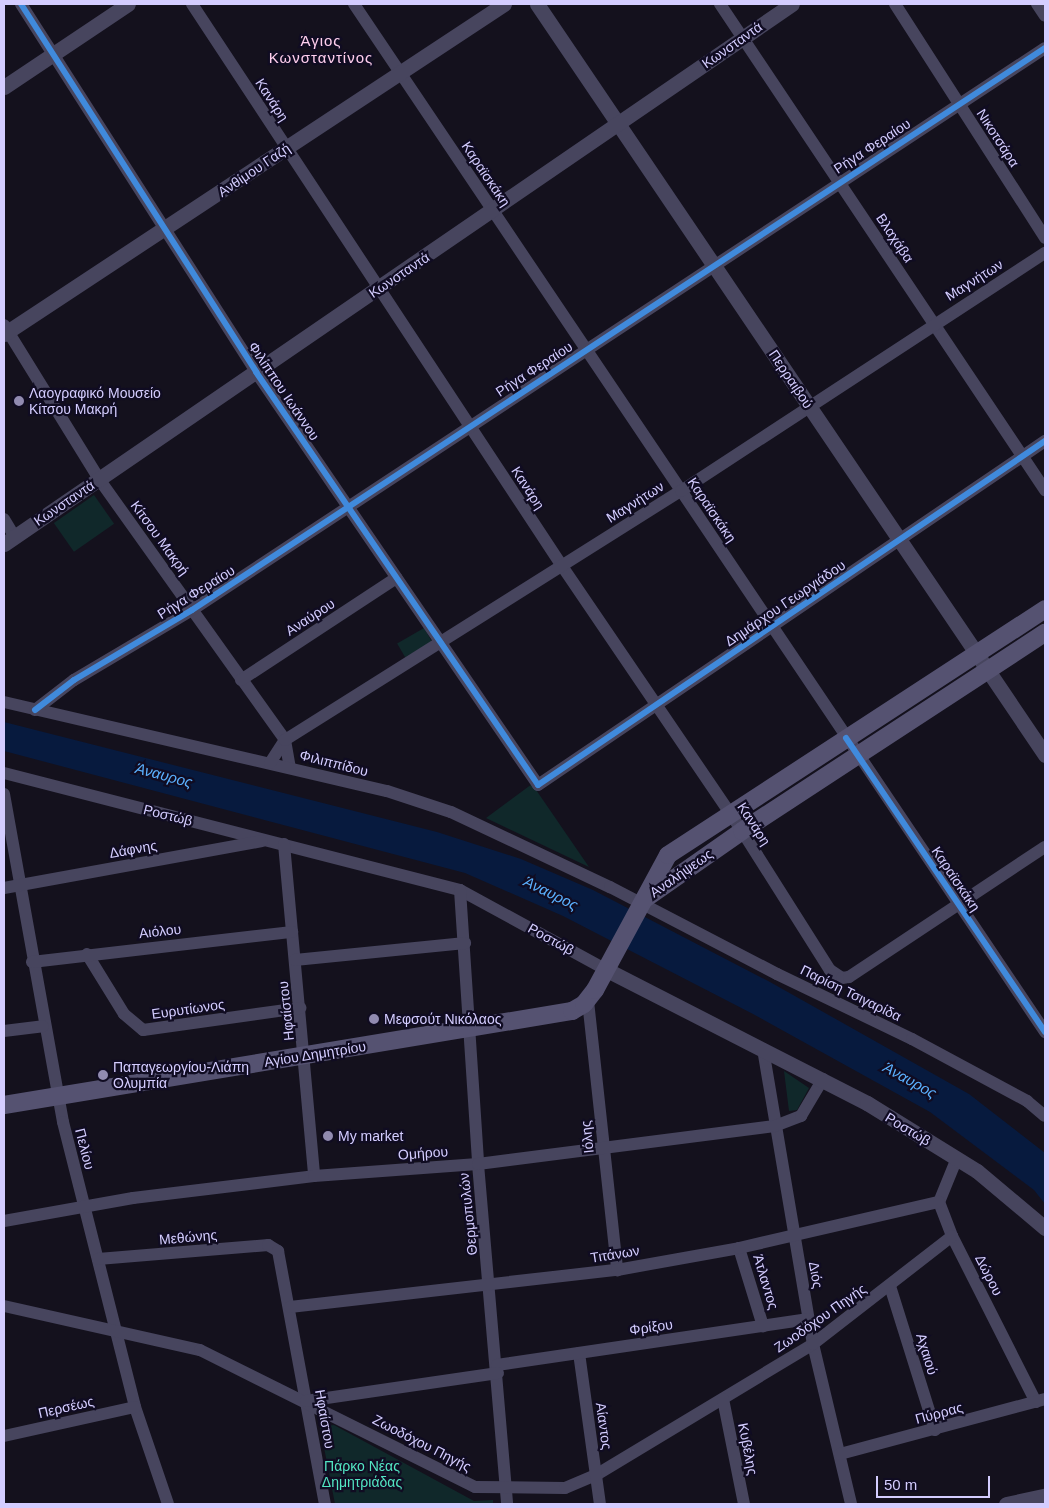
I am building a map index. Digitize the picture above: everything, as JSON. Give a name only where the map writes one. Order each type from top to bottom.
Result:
[{"type":"main road","name":"Αναλήψεως","points":[[639,905],[668,855],[1045,608]]},
{"type":"main road","name":"Αναλήψεως","points":[[639,905],[742,831],[1045,633]]},
{"type":"main road","points":[[588,1001],[609,967],[639,905]]},
{"type":"main road","name":"Αγίου Δημητρίου","points":[[4,1105],[470,1030],[568,1012],[588,1001]]},
{"type":"street","name":"Φιλίππου Ιωάννου","points":[[21,4],[256,372],[538,785]]},
{"type":"street","points":[[4,87],[128,4]]},
{"type":"street","name":"Κανάρη","points":[[192,4],[562,566],[742,831],[830,970],[842,978],[848,977],[958,904]]},
{"type":"street","name":"Καραϊσκάκη","points":[[354,4],[1045,1032]]},
{"type":"street","name":"Ανθίμου Γαζή","points":[[5,330],[165,229],[504,4]]},
{"type":"street","name":"Περραιβού","points":[[537,4],[1045,755]]},
{"type":"street","name":"Βλαχάβα","points":[[720,4],[1045,490]]},
{"type":"street","name":"Κωνσταντά","points":[[9,540],[792,4]]},
{"type":"street","name":"Νικοτσάρα","points":[[895,4],[1045,238]]},
{"type":"street","points":[[1037,4],[1045,16]]},
{"type":"street","name":"Ρήγα Φεραίου","points":[[35,710],[74,680],[192,610],[713,264],[1045,48]]},
{"type":"street","name":"Μαγνήτων","points":[[270,763],[285,740],[681,491],[934,323],[1045,253]]},
{"type":"street","name":"Κίτσου Μακρή","points":[[5,330],[99,479],[285,740],[290,768]]},
{"type":"street","name":"Δημάρχου Γεωργιάδου","points":[[538,785],[1045,441]]},
{"type":"street","points":[[4,519],[9,540]]},
{"type":"street","name":"Αναύρου","points":[[241,680],[396,578]]},
{"type":"street","name":"Φιλιππίδου","points":[[4,702],[387,791],[450,812],[639,905]]},
{"type":"street","name":"Ροστώβ","points":[[4,773],[460,890],[762,1049],[823,1079],[957,1158],[1005,1192],[1045,1228]]},
{"type":"street","name":"Πελίου","points":[[4,794],[43,1026],[57,1097],[135,1407],[168,1504]]},
{"type":"street","name":"Δάφνης","points":[[4,888],[267,840]]},
{"type":"street","name":"Ηφαίστου","points":[[284,844],[305,1056],[314,1176]]},
{"type":"street","points":[[958,904],[1045,848]]},
{"type":"street","name":"Θερμοπυλών","points":[[460,890],[465,943],[478,1164],[498,1369],[507,1504]]},
{"type":"street","name":"Παρίση Τσιγαρίδα","points":[[639,905],[920,1043],[1027,1101],[1045,1116]]},
{"type":"street","name":"Αιόλου","points":[[32,962],[87,954],[292,932]]},
{"type":"street","points":[[295,960],[465,943]]},
{"type":"street","name":"Ευρυτίωνος","points":[[87,954],[124,1014],[143,1030],[300,1008]]},
{"type":"street","name":"Ιόλης","points":[[588,1001],[617,1270]]},
{"type":"street","points":[[4,1030],[43,1026]]},
{"type":"street","name":"Διός","points":[[762,1049],[813,1344],[851,1504]]},
{"type":"street","name":"Ομήρου","points":[[4,1221],[83,1206],[314,1176],[478,1164],[603,1150],[775,1126],[801,1116],[823,1079]]},
{"type":"street","points":[[939,1202],[957,1158]]},
{"type":"street","name":"Τιτάνων","points":[[290,1307],[617,1270],[739,1248],[939,1202]]},
{"type":"street","name":"Δώρου","points":[[939,1202],[952,1236],[1041,1400]]},
{"type":"street","name":"Ζωοδόχου Πηγής","points":[[4,1306],[115,1329],[200,1350],[478,1488],[565,1488],[596,1475],[813,1344],[952,1236]]},
{"type":"street","name":"Μεθώνης","points":[[98,1259],[268,1245],[278,1252]]},
{"type":"street","name":"Άτλαντος","points":[[739,1248],[764,1326]]},
{"type":"street","name":"Ηφαίστου","points":[[278,1252],[290,1307],[325,1504]]},
{"type":"street","name":"Αχαιού","points":[[890,1286],[935,1430]]},
{"type":"street","name":"Φρίξου","points":[[306,1401],[498,1369],[579,1353],[809,1319]]},
{"type":"street","name":"Αίαντος","points":[[579,1353],[600,1504]]},
{"type":"street","name":"Κυβέλης","points":[[723,1399],[744,1504]]},
{"type":"street","name":"Πύρρας","points":[[840,1454],[1041,1400]]},
{"type":"street","name":"Περσέως","points":[[4,1436],[135,1407]]},
{"type":"street","points":[[1006,1504],[1045,1496]]},
{"type":"green space","points":[[94,495],[114,524],[74,552],[54,523]]},
{"type":"green space","points":[[424,628],[432,642],[405,657],[397,644]]},
{"type":"green space","points":[[532,784],[589,867],[486,818]]},
{"type":"green space","points":[[784,1071],[809,1088],[797,1110],[789,1111]]},
{"type":"green space","name":"Πάρκο Νέας Δημητριάδας","points":[[334,1425],[474,1501],[493,1500],[493,1504],[335,1504],[320,1427]]},
{"type":"water","name":"Άναυρος","points":[[4,722],[437,832],[521,859],[593,890],[770,982],[969,1094],[1045,1153],[1045,1204],[1034,1190],[930,1112],[753,1014],[563,916],[465,873],[4,751]]},
{"type":"cycle path","points":[[21,4],[256,372],[538,785],[1045,441]]},
{"type":"cycle path","points":[[35,710],[74,680],[192,610],[1045,48]]},
{"type":"cycle path","points":[[846,738],[1045,1032]]},
{"type":"place","name":"Λαογραφικό Μουσείο Κίτσου Μακρή","points":[[19,401]]},
{"type":"place","name":"Μεφσούτ Νικόλαος","points":[[374,1019]]},
{"type":"place","name":"Παπαγεωργίου-Λιάπη Ολυμπία","points":[[103,1075]]},
{"type":"place","name":"My market","points":[[328,1136]]},
{"type":"district","name":"Άγιος Κωνσταντίνος","points":[[321,48]]}]
